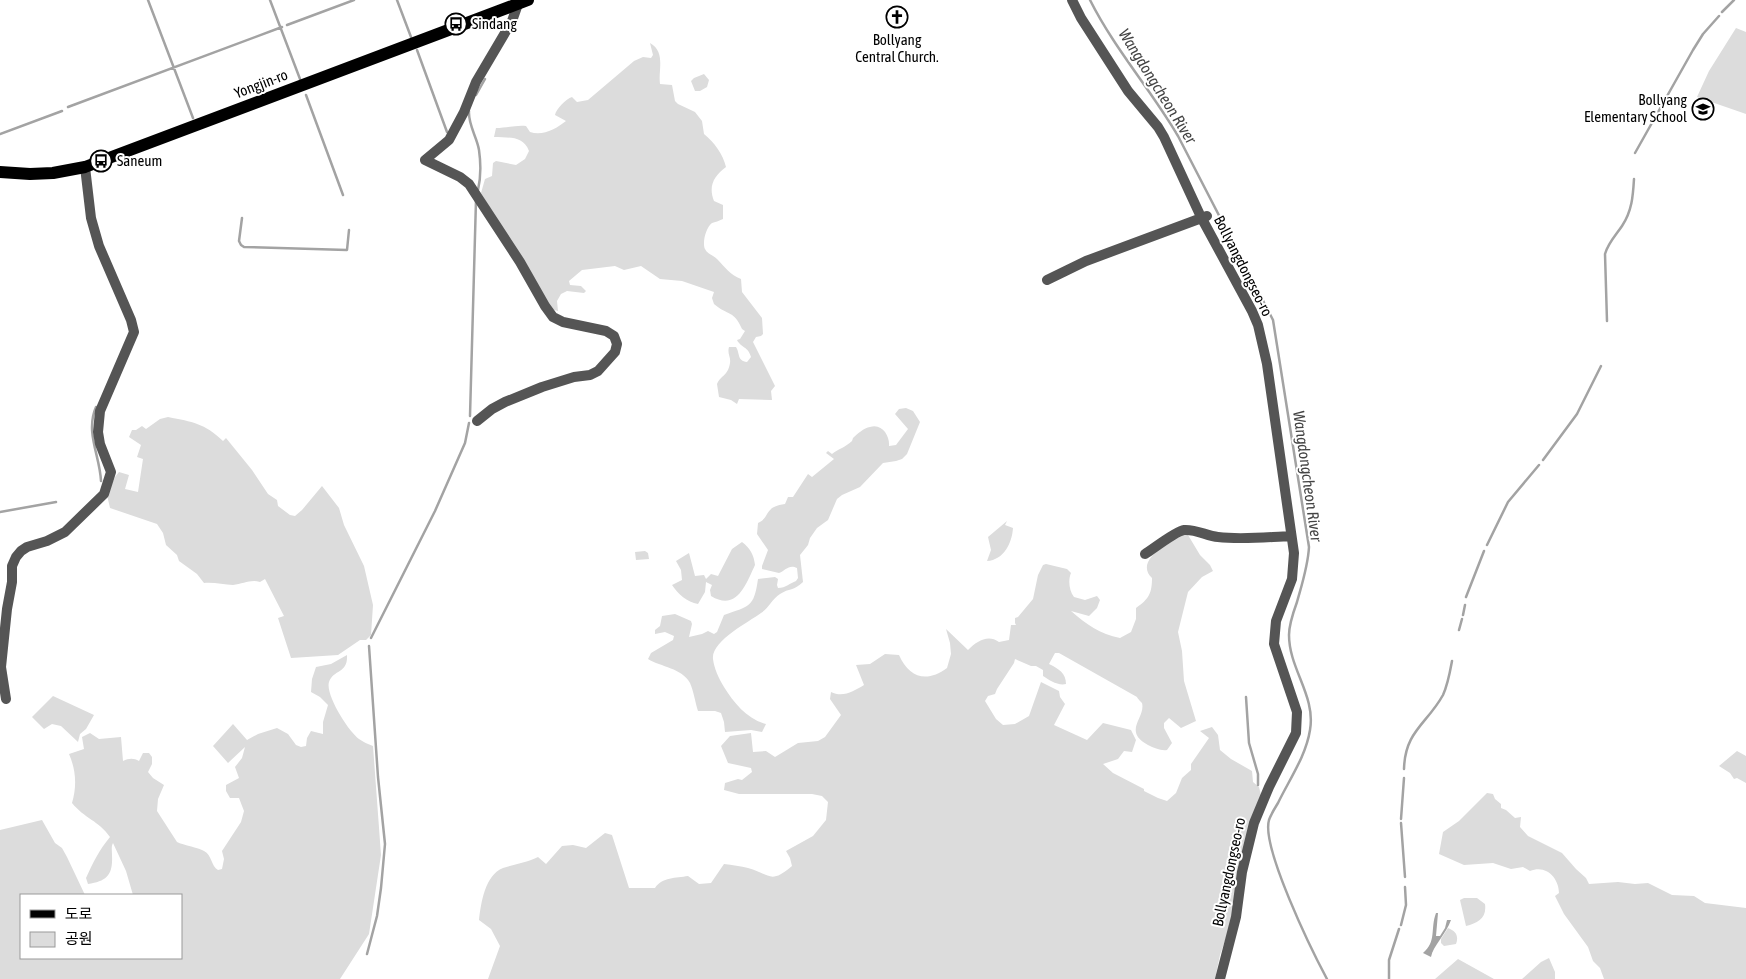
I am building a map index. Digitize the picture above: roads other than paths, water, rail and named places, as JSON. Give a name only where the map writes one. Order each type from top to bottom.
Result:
[{"type":"main road","name":"Yongjin-ro","points":[[0,172],[53,173],[85,167],[523,2]]},
{"type":"street","name":"Bollyangdongseo-ro","points":[[1072,0],[1081,18],[1128,91],[1158,127],[1252,311],[1258,325],[1267,364],[1294,553],[1292,579],[1276,620],[1274,644],[1296,712],[1296,733],[1269,786],[1254,823],[1242,872],[1236,917],[1220,979]]},
{"type":"street","points":[[477,421],[492,409],[524,394],[598,371],[615,352],[617,344],[614,336],[606,331],[563,322],[553,318],[520,262],[469,184],[460,177],[425,160],[449,140],[464,112],[476,82],[523,2]]},
{"type":"street","points":[[6,700],[1,667],[12,582],[12,566],[21,551],[65,532],[104,494],[111,472],[100,444],[98,432],[100,411],[134,332],[131,320],[99,246],[92,218],[85,167]]},
{"type":"street","points":[[1047,280],[1086,261],[1204,217]]},
{"type":"street","points":[[1145,554],[1182,530],[1218,537],[1291,536]]},
{"type":"waterway","points":[[148,0],[193,118]]},
{"type":"waterway","points":[[270,0],[300,79]]},
{"type":"waterway","points":[[287,25],[354,0]]},
{"type":"waterway","points":[[397,0],[411,37]]},
{"type":"waterway","name":"Wangdongcheon River","points":[[1090,0],[1110,35],[1178,136],[1273,320],[1309,547],[1306,568],[1289,635],[1293,659],[1306,694],[1311,718],[1305,749],[1269,820],[1269,833],[1273,852],[1289,899],[1327,979]]},
{"type":"waterway","points":[[1722,12],[1734,0]]},
{"type":"waterway","points":[[1635,153],[1693,50],[1703,34],[1719,16]]},
{"type":"waterway","points":[[68,107],[282,27]]},
{"type":"waterway","points":[[417,50],[447,132]]},
{"type":"waterway","points":[[476,95],[485,79]]},
{"type":"waterway","points":[[306,95],[343,195]]},
{"type":"waterway","points":[[0,134],[62,111]]},
{"type":"waterway","points":[[469,111],[480,155],[478,190]]},
{"type":"waterway","points":[[1607,321],[1605,254],[1628,215],[1634,179]]},
{"type":"waterway","points":[[470,416],[476,200]]},
{"type":"waterway","points":[[242,218],[239,241],[244,247],[347,250],[349,230]]},
{"type":"waterway","points":[[1543,460],[1577,414],[1601,366]]},
{"type":"waterway","points":[[96,407],[93,416],[92,435],[101,481]]},
{"type":"waterway","points":[[371,638],[435,511],[465,443],[469,423]]},
{"type":"waterway","points":[[1487,545],[1508,502],[1539,465]]},
{"type":"waterway","points":[[0,512],[56,502]]},
{"type":"waterway","points":[[1466,597],[1484,551]]},
{"type":"waterway","points":[[1463,615],[1465,605]]},
{"type":"waterway","points":[[1459,630],[1462,619]]},
{"type":"waterway","points":[[367,954],[377,916],[385,844],[378,777],[369,646]]},
{"type":"waterway","points":[[1404,769],[1408,745],[1443,695],[1448,682],[1452,661]]},
{"type":"waterway","points":[[1246,697],[1249,743],[1258,774],[1258,785]]},
{"type":"waterway","points":[[1401,819],[1404,778]]},
{"type":"waterway","points":[[1401,823],[1405,877]]},
{"type":"waterway","points":[[1401,925],[1406,905],[1405,887]]},
{"type":"waterway","points":[[1389,979],[1389,960],[1399,929]]},
{"type":"place","name":"Bollyang Central Church.","points":[[897,17]]},
{"type":"place","name":"Sindang","points":[[456,24]]},
{"type":"place","name":"Bollyang Elementary School","points":[[1703,109]]},
{"type":"place","name":"Saneum","points":[[101,161]]}]
